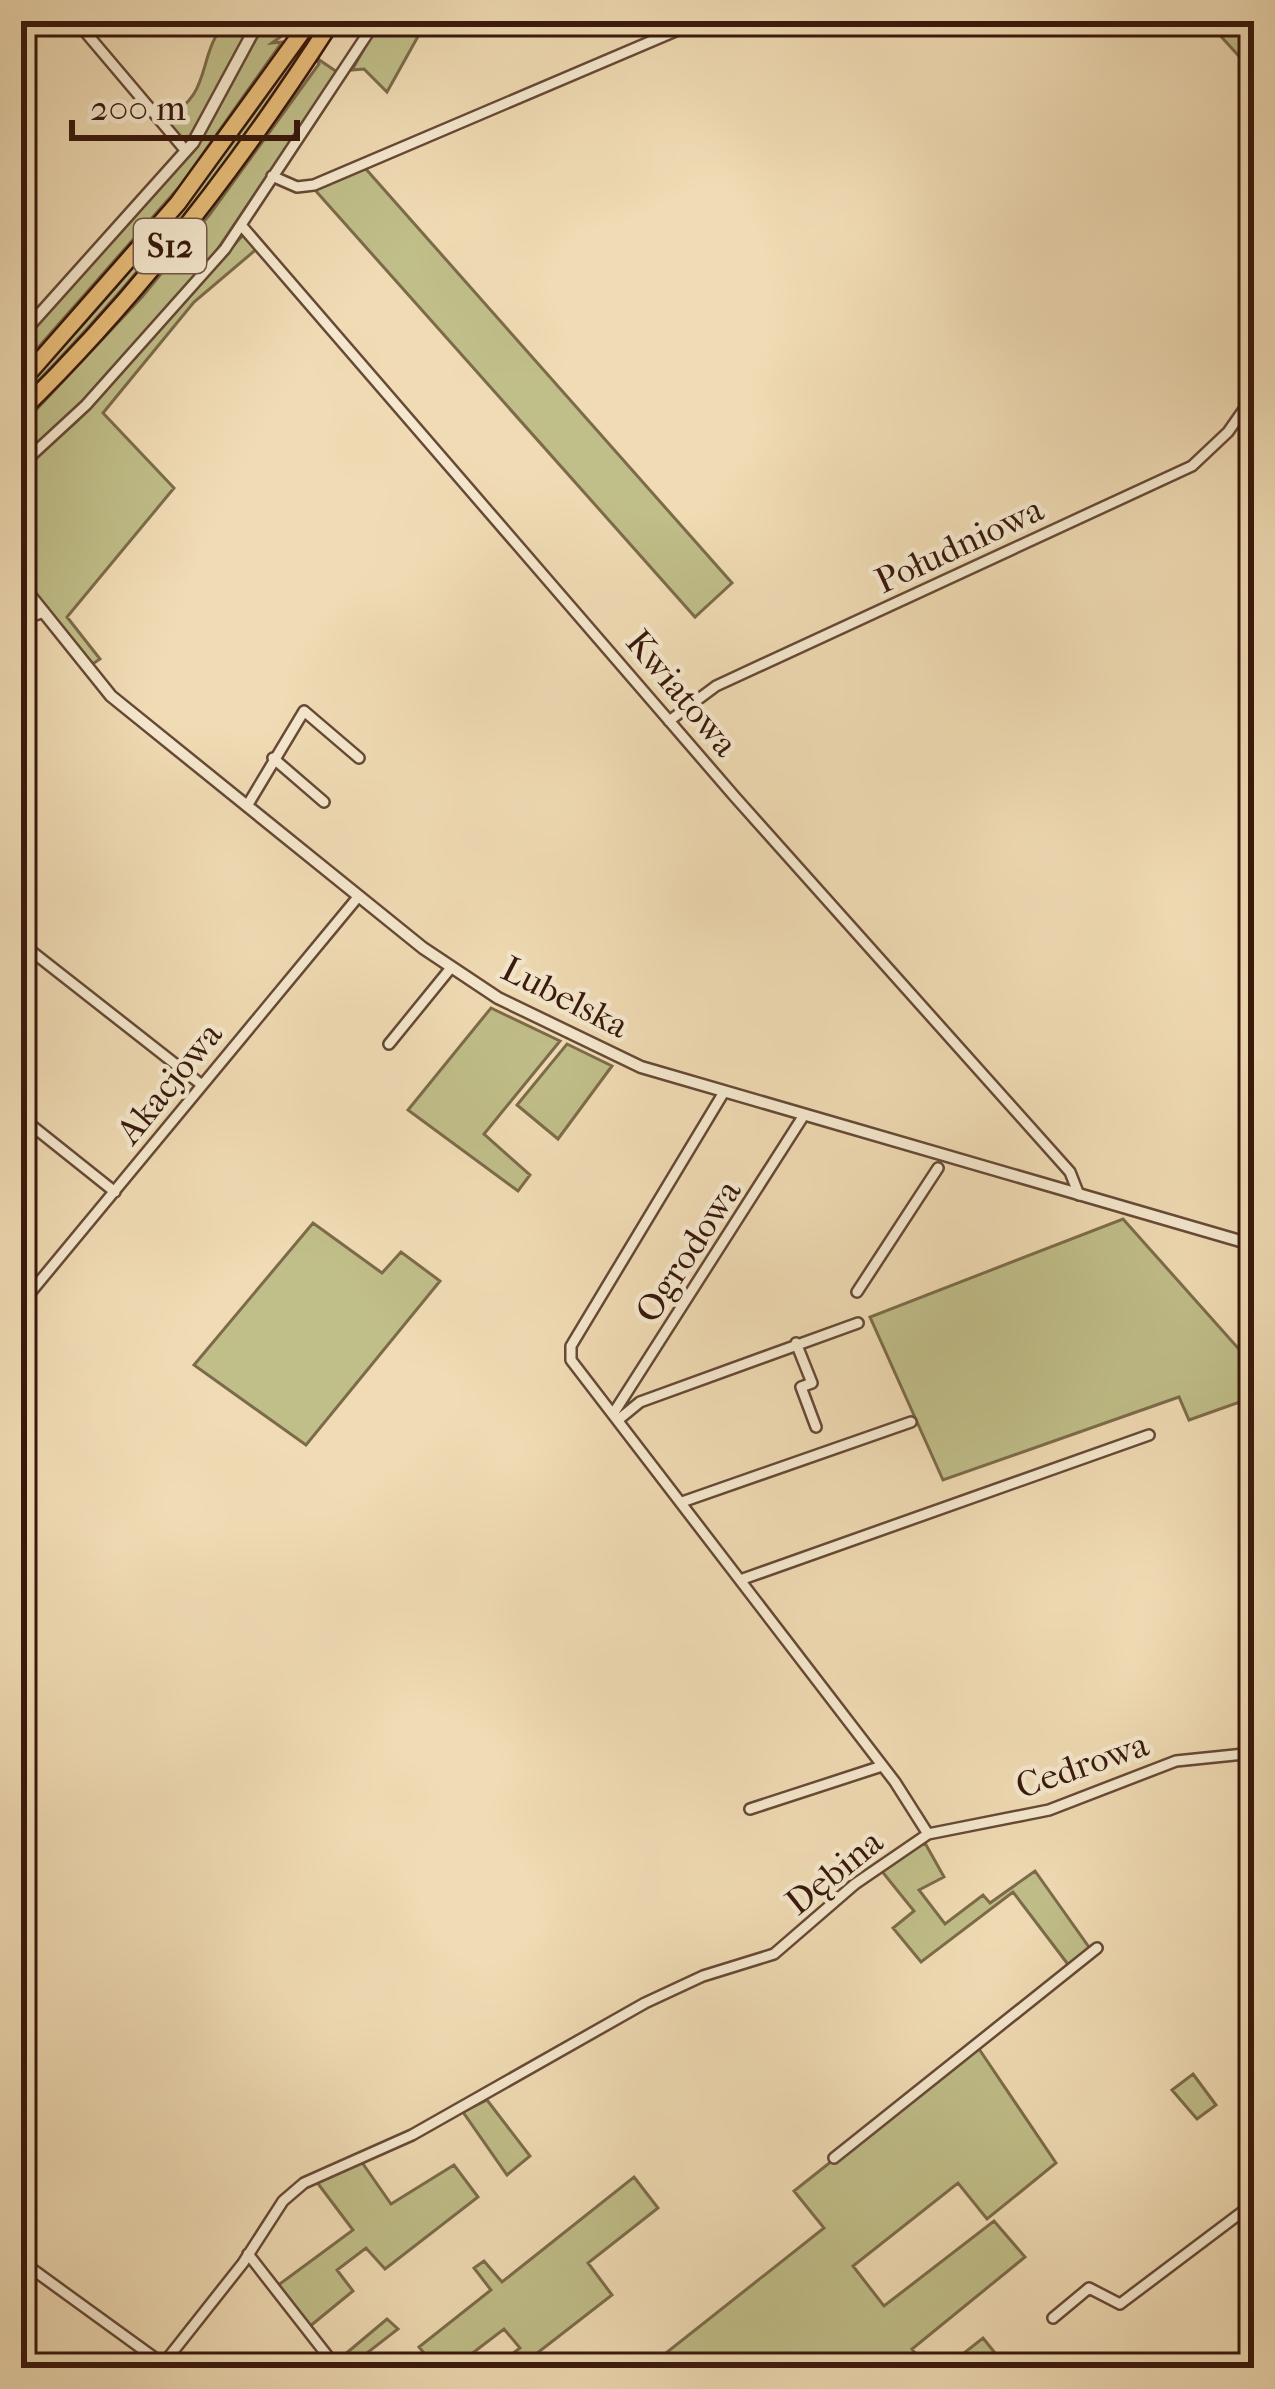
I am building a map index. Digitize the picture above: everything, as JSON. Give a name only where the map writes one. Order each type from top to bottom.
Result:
[{"type":"highway","name":"S12","points":[[21,411],[155,265],[332,21]]},
{"type":"highway","name":"S12","points":[[21,382],[133,258],[309,23]]},
{"type":"street","points":[[76,21],[186,151]]},
{"type":"street","points":[[21,465],[102,388],[241,225],[340,83],[376,21]]},
{"type":"street","points":[[272,176],[297,187],[314,185],[699,21]]},
{"type":"street","points":[[21,335],[186,151],[257,23]]},
{"type":"street","name":"Kwiatowa","points":[[241,225],[669,721],[1070,1172],[1079,1195]]},
{"type":"street","name":"Południowa","points":[[669,721],[716,686],[1192,466],[1228,432],[1254,395]]},
{"type":"street","name":"Lubelska","points":[[21,584],[104,691],[358,897],[450,968],[604,1053],[1254,1245]]},
{"type":"street","points":[[21,620],[44,612]]},
{"type":"street","points":[[247,806],[304,712],[359,758]]},
{"type":"street","points":[[273,758],[324,802]]},
{"type":"street","name":"Akacjowa","points":[[21,1304],[358,897]]},
{"type":"street","points":[[21,943],[202,1085]]},
{"type":"street","points":[[389,1044],[450,968]]},
{"type":"street","name":"Dębina","points":[[162,2366],[249,2260],[283,2201],[304,2182],[412,2135],[649,2002],[709,1973],[774,1954],[855,1884],[928,1834],[882,1766],[574,1364],[571,1346],[724,1092]]},
{"type":"street","name":"Ogrodowa","points":[[616,1417],[804,1115]]},
{"type":"street","points":[[21,1117],[115,1192]]},
{"type":"street","points":[[857,1292],[938,1168]]},
{"type":"street","points":[[616,1417],[640,1402],[858,1323]]},
{"type":"street","points":[[796,1342],[812,1383],[801,1387],[816,1426]]},
{"type":"street","points":[[682,1502],[911,1423]]},
{"type":"street","points":[[740,1580],[1149,1435]]},
{"type":"street","name":"Cedrowa","points":[[928,1834],[1049,1810],[1176,1761],[1254,1753]]},
{"type":"street","points":[[750,1808],[882,1766]]},
{"type":"street","points":[[834,2158],[1096,1948]]},
{"type":"street","points":[[1053,2318],[1089,2288],[1120,2304],[1254,2203]]},
{"type":"street","points":[[21,2260],[162,2366]]},
{"type":"street","points":[[249,2260],[337,2368]]},
{"type":"shaded area","points":[[227,21],[253,24],[191,139],[181,141],[165,118],[191,98]]},
{"type":"shaded area","points":[[254,21],[283,35],[272,43],[282,42],[180,186],[21,367],[21,343],[207,129],[260,28],[263,34],[262,27]]},
{"type":"shaded area","points":[[318,21],[326,21],[220,170],[144,264],[21,399],[21,392],[178,213]]},
{"type":"shaded area","points":[[380,21],[435,21],[421,31],[387,92],[364,69],[352,70]]},
{"type":"shaded area","points":[[1207,21],[1240,21],[1254,37],[1254,57],[1246,64]]},
{"type":"shaded area","points":[[315,57],[337,72],[211,259],[75,412],[21,459],[21,426],[142,297],[210,214],[319,64]]},
{"type":"shaded area","points":[[365,168],[732,583],[695,617],[315,190]]},
{"type":"shaded area","points":[[243,235],[259,247],[194,302],[103,413],[174,488],[67,617],[100,659],[91,665],[21,578],[21,470],[76,422]]},
{"type":"shaded area","points":[[491,1008],[560,1041],[484,1134],[530,1175],[518,1191],[408,1110]]},
{"type":"shaded area","points":[[567,1044],[612,1066],[558,1139],[517,1105]]},
{"type":"shaded area","points":[[1123,1219],[1254,1366],[1254,1397],[1189,1420],[1179,1397],[943,1480],[870,1317]]},
{"type":"shaded area","points":[[313,1223],[382,1273],[401,1252],[440,1281],[306,1445],[194,1365]]},
{"type":"shaded area","points":[[925,1843],[944,1877],[919,1890],[945,1924],[983,1895],[990,1903],[1035,1871],[1091,1950],[1070,1967],[1013,1892],[921,1962],[893,1928],[914,1911],[880,1869]]},
{"type":"shaded area","points":[[977,2046],[1056,2163],[987,2219],[958,2183],[853,2266],[884,2306],[994,2221],[1025,2257],[912,2349],[926,2368],[647,2368],[824,2228],[794,2191]]},
{"type":"shaded area","points":[[1193,2074],[1216,2105],[1197,2119],[1172,2090]]},
{"type":"shaded area","points":[[487,2100],[530,2156],[507,2175],[463,2112]]},
{"type":"shaded area","points":[[361,2161],[391,2204],[454,2165],[478,2197],[385,2269],[366,2248],[337,2270],[353,2291],[309,2327],[277,2286],[353,2230],[316,2181]]},
{"type":"shaded area","points":[[634,2177],[658,2208],[588,2263],[612,2295],[518,2368],[494,2368],[520,2348],[504,2329],[453,2368],[436,2368],[419,2347],[491,2290],[474,2268],[484,2261],[502,2282]]},
{"type":"shaded area","points":[[387,2319],[398,2329],[354,2363],[357,2368],[343,2368],[337,2361]]},
{"type":"shaded area","points":[[983,2338],[1007,2368],[945,2368]]}]
